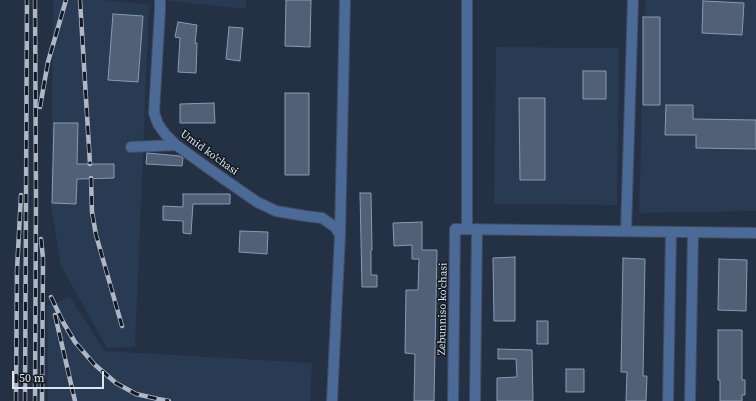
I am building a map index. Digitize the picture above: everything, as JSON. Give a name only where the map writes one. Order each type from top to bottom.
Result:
[{"type":"street","name":"Umid ko'chasi","points":[[160,0],[154,113],[158,124],[165,134],[176,145],[257,202],[276,211],[322,218],[335,227],[340,235]]},
{"type":"street","points":[[332,401],[340,235],[345,0]]},
{"type":"street","points":[[467,0],[475,401]]},
{"type":"street","points":[[626,231],[633,0]]},
{"type":"street","points":[[131,147],[176,145]]},
{"type":"street","name":"Zebunniso ko'chasi","points":[[453,401],[455,229],[472,229]]},
{"type":"street","points":[[472,229],[756,233]]},
{"type":"street","points":[[668,401],[671,232]]},
{"type":"street","points":[[690,401],[693,233]]},
{"type":"shaded area","points":[[53,0],[104,0],[149,5],[135,347],[107,348],[61,266],[51,205]]},
{"type":"shaded area","points":[[162,0],[246,0],[246,9]]},
{"type":"shaded area","points":[[645,0],[756,0],[756,211],[639,213]]},
{"type":"shaded area","points":[[496,47],[619,48],[617,205],[494,204]]},
{"type":"shaded area","points":[[70,297],[105,351],[312,363],[310,401],[48,401],[47,306]]},
{"type":"building","points":[[286,0],[311,0],[310,47],[285,46]]},
{"type":"building","points":[[703,1],[744,3],[742,35],[702,33]]},
{"type":"building","points":[[113,14],[143,16],[138,82],[108,80]]},
{"type":"building","points":[[643,17],[660,17],[660,105],[643,105]]},
{"type":"building","points":[[178,22],[197,25],[195,43],[197,43],[196,73],[178,72],[180,38],[175,37]]},
{"type":"building","points":[[229,27],[243,28],[240,61],[226,59]]},
{"type":"building","points":[[583,71],[606,71],[606,99],[583,99]]},
{"type":"building","points":[[285,93],[309,93],[309,175],[285,175]]},
{"type":"building","points":[[519,98],[545,98],[545,180],[520,180]]},
{"type":"building","points":[[214,103],[215,123],[180,123],[180,104]]},
{"type":"building","points":[[666,105],[693,105],[693,119],[756,120],[756,149],[696,148],[696,135],[665,135]]},
{"type":"building","points":[[54,123],[78,123],[77,164],[114,164],[114,178],[77,179],[76,204],[52,203]]},
{"type":"building","points":[[147,153],[180,156],[183,158],[182,166],[146,164]]},
{"type":"building","points":[[360,193],[371,193],[371,275],[377,275],[377,287],[362,287]]},
{"type":"building","points":[[183,194],[230,194],[230,204],[193,204],[191,234],[183,233],[183,221],[163,220],[163,206],[183,207]]},
{"type":"building","points":[[422,222],[422,250],[437,250],[434,401],[414,401],[415,354],[405,353],[406,290],[418,290],[419,259],[412,259],[412,245],[394,246],[393,223]]},
{"type":"building","points":[[240,231],[268,232],[267,254],[239,252]]},
{"type":"building","points":[[515,257],[515,321],[494,321],[493,258]]},
{"type":"building","points":[[623,258],[645,259],[643,376],[647,376],[646,401],[626,401],[627,372],[621,372]]},
{"type":"building","points":[[719,259],[747,260],[746,311],[718,310]]},
{"type":"building","points":[[537,321],[548,321],[548,344],[537,344]]},
{"type":"building","points":[[718,330],[742,330],[742,380],[745,380],[745,395],[742,395],[742,401],[720,401],[720,380],[718,380]]},
{"type":"building","points":[[498,349],[532,350],[533,401],[497,401],[497,378],[517,377],[516,359],[498,359]]},
{"type":"building","points":[[566,369],[584,369],[584,392],[566,392]]},
{"type":"railway","points":[[25,401],[27,0]]},
{"type":"railway","points":[[35,0],[35,401]]},
{"type":"railway","points":[[40,107],[48,62],[66,0]]},
{"type":"railway","points":[[80,0],[90,164]]},
{"type":"railway","points":[[91,178],[92,212],[96,235],[122,326]]},
{"type":"railway","points":[[16,401],[17,270],[21,195]]},
{"type":"railway","points":[[41,239],[43,258],[42,401]]},
{"type":"railway","points":[[51,297],[75,342],[94,364],[116,383],[136,394],[169,401]]},
{"type":"railway","points":[[55,315],[75,401]]}]
